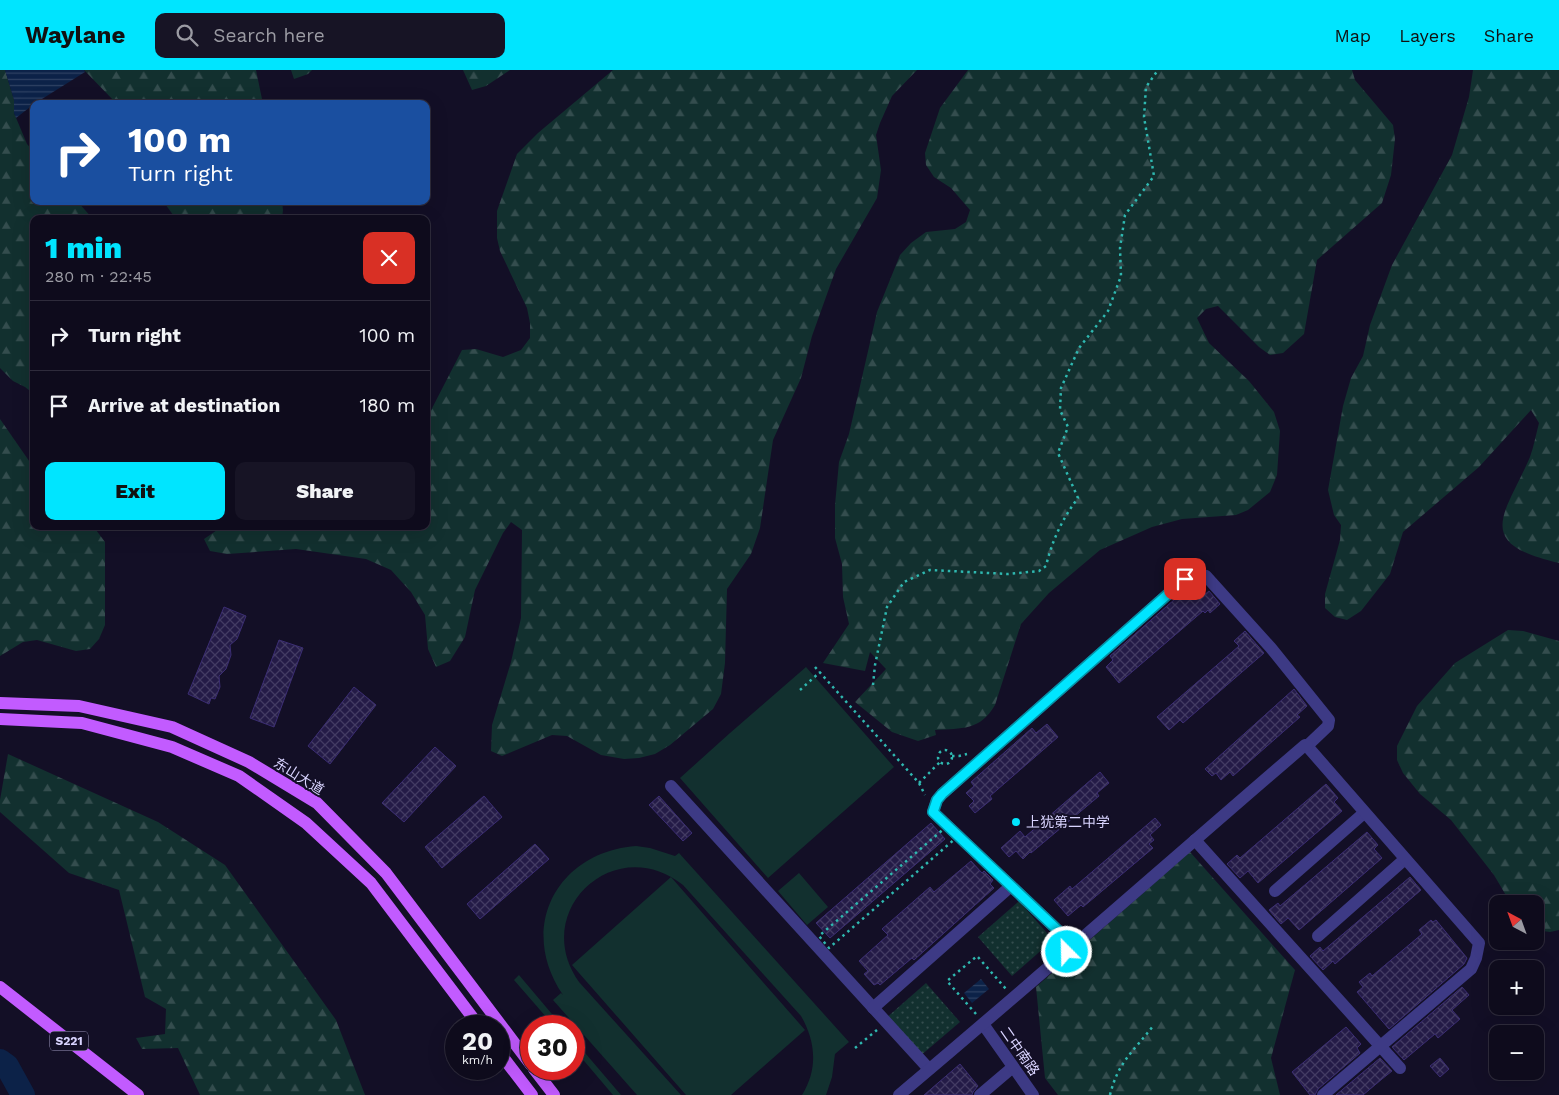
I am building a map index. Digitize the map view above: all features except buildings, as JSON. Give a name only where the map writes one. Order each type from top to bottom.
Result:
[{"type":"main road","name":"东山大道","points":[[0,703],[79,706],[172,727],[248,762],[317,803],[386,873],[520,1050]]},
{"type":"main road","points":[[0,719],[82,723],[172,747],[239,776],[306,823],[371,883],[472,1015]]},
{"type":"main road","name":"S221","points":[[0,987],[138,1095]]},
{"type":"main road","points":[[510,1066],[532,1095]]},
{"type":"main road","points":[[542,1080],[554,1095]]},
{"type":"street","points":[[899,1095],[929,1069],[980,1019],[1067,952],[1328,726],[1329,720],[1271,648],[1206,576],[1196,574],[1185,579],[937,800],[933,812],[1066,938],[1067,952]]},
{"type":"street","points":[[1307,746],[1479,943],[1476,958],[1471,969],[1323,1095]]},
{"type":"street","points":[[671,786],[929,1069]]},
{"type":"street","points":[[1275,891],[1364,813]]},
{"type":"street","points":[[1195,840],[1400,1068]]},
{"type":"street","points":[[1318,936],[1404,859]]},
{"type":"street","points":[[873,1008],[1011,886]]},
{"type":"street","name":"二中南路","points":[[980,1019],[1033,1095]]},
{"type":"street","points":[[980,1095],[1013,1067]]},
{"type":"path","points":[[873,685],[875,665],[888,607],[904,582],[930,570],[1008,574],[1039,571],[1046,566],[1050,546],[1067,512],[1078,498],[1058,453],[1068,427],[1060,410],[1061,388],[1079,348],[1108,311],[1121,276],[1120,248],[1125,215],[1154,176],[1144,117],[1146,87],[1158,70]]},
{"type":"path","points":[[815,667],[920,784],[933,812]]},
{"type":"path","points":[[800,690],[820,672]]},
{"type":"path","points":[[952,756],[966,754],[973,749]]},
{"type":"path","points":[[940,762],[938,755],[942,750],[949,751],[952,756]]},
{"type":"path","points":[[940,762],[944,764],[949,762],[952,756]]},
{"type":"path","points":[[920,784],[940,762]]},
{"type":"path","points":[[946,827],[956,838],[829,948],[819,936],[946,827]]},
{"type":"path","points":[[980,1019],[947,981],[977,956],[1006,989]]},
{"type":"path","points":[[1110,1095],[1117,1072],[1128,1055],[1153,1026]]},
{"type":"path","points":[[855,1048],[877,1030]]},
{"type":"green space","points":[[0,70],[5,70],[14,100],[14,113],[30,147],[30,205],[81,205],[89,215],[30,215],[30,391],[13,381],[0,368]]},
{"type":"green space","points":[[84,70],[256,70],[262,100],[113,100]]},
{"type":"green space","points":[[291,70],[312,70],[308,74],[294,79]]},
{"type":"green space","points":[[463,70],[510,70],[486,86],[472,90]]},
{"type":"green space","points":[[613,70],[917,70],[892,96],[880,123],[876,135],[881,170],[877,198],[836,269],[812,336],[801,378],[773,440],[760,528],[751,554],[727,589],[725,663],[721,694],[713,709],[670,745],[655,754],[639,758],[624,759],[601,755],[567,736],[552,735],[502,756],[491,751],[492,725],[511,662],[521,618],[522,530],[511,522],[503,533],[475,590],[465,637],[450,661],[436,667],[428,649],[425,615],[411,592],[391,570],[366,559],[296,549],[227,554],[210,551],[204,539],[217,530],[430,530],[430,412],[462,350],[476,349],[503,357],[521,350],[530,338],[527,308],[500,251],[497,238],[497,211],[517,154],[538,133]]},
{"type":"green space","points":[[968,70],[1352,70],[1355,80],[1393,125],[1395,139],[1391,175],[1382,203],[1317,260],[1304,334],[1283,353],[1270,355],[1259,347],[1218,306],[1206,309],[1197,318],[1209,343],[1249,381],[1274,412],[1280,431],[1277,475],[1270,492],[1248,510],[1236,515],[1182,519],[1152,527],[1100,550],[1049,593],[1021,624],[995,705],[983,720],[977,724],[962,728],[935,730],[936,735],[918,741],[892,732],[855,702],[886,669],[870,652],[865,671],[823,663],[849,624],[843,597],[842,564],[835,538],[835,505],[839,462],[849,434],[877,312],[900,255],[911,243],[926,232],[955,229],[966,222],[970,210],[951,188],[934,177],[926,165],[925,153],[940,108]]},
{"type":"green space","points":[[1473,70],[1559,70],[1559,563],[1532,555],[1514,546],[1505,536],[1502,524],[1505,511],[1534,444],[1539,423],[1531,410],[1479,467],[1403,532],[1390,574],[1361,611],[1347,620],[1335,617],[1325,608],[1325,594],[1340,540],[1341,525],[1334,515],[1328,490],[1343,406],[1351,378],[1363,356],[1370,325],[1392,265],[1452,155],[1469,97]]},
{"type":"green space","points":[[166,205],[282,205],[283,210],[282,215],[173,215]]},
{"type":"green space","points":[[0,419],[30,462],[30,530],[96,530],[105,542],[105,625],[99,639],[90,649],[76,651],[37,640],[23,642],[0,656]]},
{"type":"green space","points":[[1508,630],[1523,631],[1559,641],[1559,930],[1544,931],[1544,895],[1506,895],[1494,875],[1451,820],[1420,794],[1403,773],[1397,760],[1397,746],[1417,706],[1455,663]]},
{"type":"green space","points":[[806,667],[894,767],[768,878],[680,778]]},
{"type":"green space","points":[[8,754],[158,822],[225,865],[336,1020],[365,1095],[200,1095],[178,1048],[142,1049],[136,1038],[165,1034],[166,1009],[145,997],[119,890],[69,873],[0,812],[0,800]]},
{"type":"green space","points":[[636,846],[650,848],[675,856],[679,853],[849,1042],[835,1054],[832,1077],[826,1095],[802,1095],[811,1075],[813,1056],[810,1036],[801,1016],[683,885],[657,871],[631,867],[607,873],[587,887],[572,906],[565,929],[566,955],[579,982],[681,1095],[637,1095],[585,1036],[585,1015],[566,1015],[553,1000],[561,993],[563,995],[550,970],[544,944],[545,920],[553,898],[566,878],[585,862],[608,851]]},
{"type":"green space","points":[[1190,852],[1295,970],[1271,1058],[1280,1095],[1058,1095],[1045,1078],[1036,987]]},
{"type":"green space","points":[[799,873],[828,907],[807,925],[778,891]]},
{"type":"green space","points":[[671,877],[805,1030],[731,1095],[686,1095],[572,965]]},
{"type":"green space","points":[[1019,901],[1053,940],[1012,976],[978,937]]},
{"type":"green space","points":[[519,975],[553,1015],[544,1015],[514,980]]},
{"type":"green space","points":[[926,983],[960,1022],[919,1057],[885,1019]]},
{"type":"green space","points":[[585,1053],[621,1095],[613,1095],[585,1062]]},
{"type":"water","points":[[5,70],[84,70],[85,72],[40,100],[30,100],[30,107],[16,118],[14,100]]},
{"type":"water","points":[[981,979],[989,989],[972,1003],[964,993]]},
{"type":"waterway","points":[[0,1061],[7,1066],[23,1095]]},
{"type":"place","name":"上犹第二中学","points":[[1016,822]]},
{"type":"route","points":[[1067,952],[1066,938],[933,812],[937,800],[942,794],[1185,579]]}]
